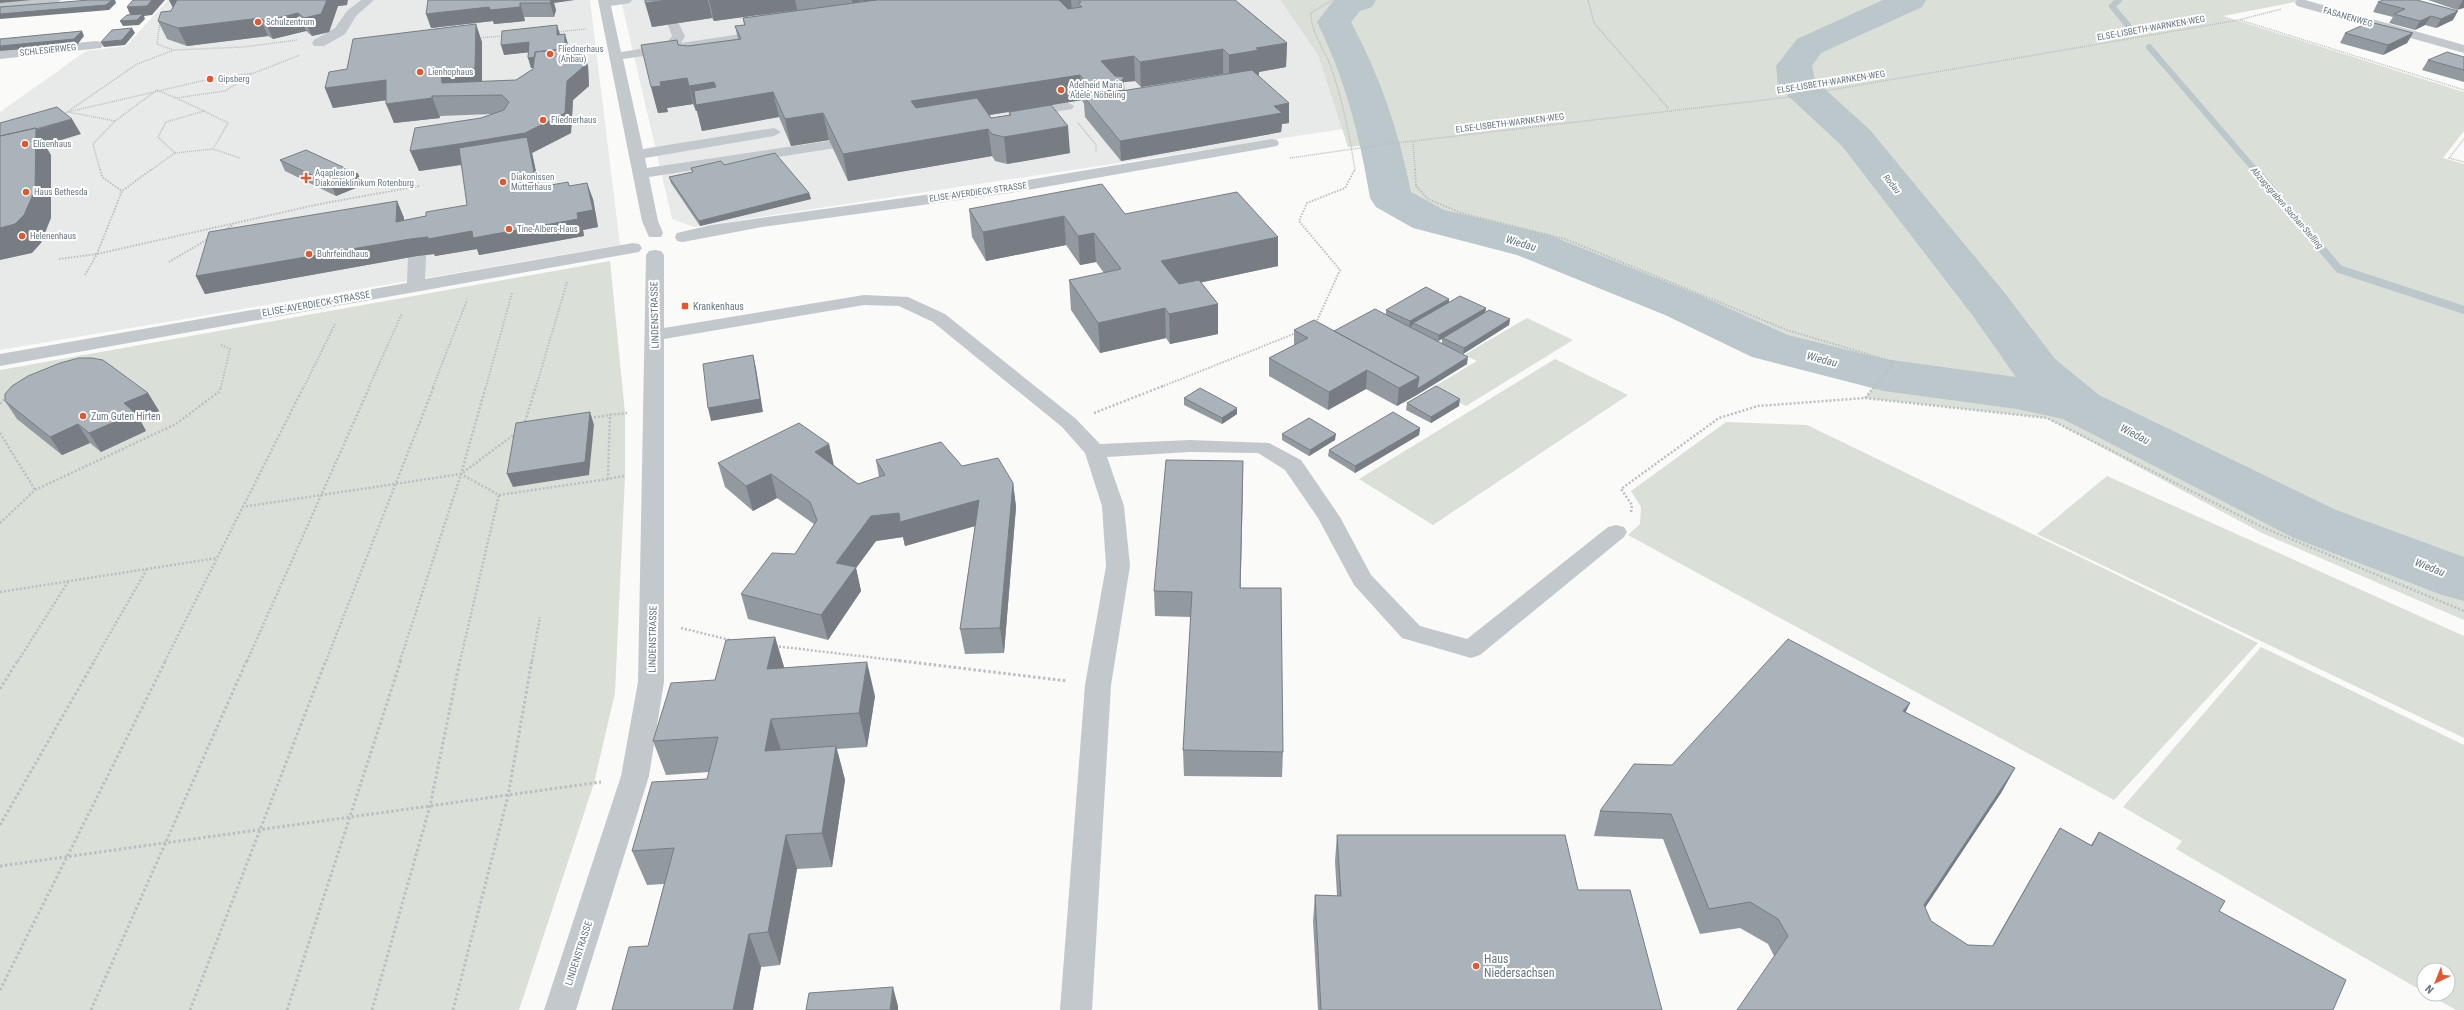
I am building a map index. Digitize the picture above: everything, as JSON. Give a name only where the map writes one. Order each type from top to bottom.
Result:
[{"type":"street","points":[[0,4],[55,0]]},
{"type":"street","points":[[318,43],[340,31],[351,14],[368,0]]},
{"type":"street","points":[[604,2],[626,0]]},
{"type":"street","points":[[2301,3],[2325,0]]},
{"type":"street","name":"LINDENSTRASSE","points":[[560,1010],[635,776],[651,682],[655,335],[653,304],[662,246],[650,221],[618,56],[609,28],[604,2]]},
{"type":"street","name":"FASANENWEG","points":[[2301,3],[2464,49]]},
{"type":"street","points":[[670,48],[679,36],[674,25]]},
{"type":"street","points":[[618,56],[783,32]]},
{"type":"street","name":"SCHLESIERWEG","points":[[0,55],[96,46]]},
{"type":"street","points":[[1013,114],[1067,106]]},
{"type":"street","points":[[638,155],[774,132]]},
{"type":"street","points":[[641,174],[849,142],[852,160]]},
{"type":"street","name":"ELISE-AVERDIECK-STRASSE","points":[[0,360],[477,275],[662,246],[762,222],[1010,188],[1272,142]]},
{"type":"street","points":[[416,286],[417,256]]},
{"type":"street","points":[[655,335],[864,300],[902,301],[938,318],[1069,422],[1095,450],[1113,506],[1118,566],[1098,685],[1076,1010]]},
{"type":"street","points":[[1095,450],[1190,446],[1262,447],[1293,465],[1329,517],[1362,579],[1411,632],[1471,649],[1616,532]]},
{"type":"path","points":[[1315,325],[1340,270],[1299,221],[1307,203],[1344,188],[1355,172],[1353,154],[1328,56],[1310,25],[1311,13],[1332,0]]},
{"type":"path","points":[[1588,0],[1594,23],[1669,109]]},
{"type":"path","name":"ELSE-LISBETH-WARNKEN-WEG","points":[[1360,148],[1669,109],[1790,97],[2239,20],[2301,3]]},
{"type":"path","points":[[174,50],[157,44],[158,24],[169,9],[176,7]]},
{"type":"path","points":[[2239,20],[2464,90]]},
{"type":"path","points":[[554,32],[609,28]]},
{"type":"path","points":[[476,38],[508,36]]},
{"type":"path","points":[[62,116],[137,64],[174,50],[243,47],[304,40]]},
{"type":"path","points":[[176,98],[225,92],[254,73],[302,54]]},
{"type":"path","points":[[68,112],[157,90],[210,79],[254,73]]},
{"type":"path","points":[[157,90],[228,123],[213,149]]},
{"type":"path","points":[[122,191],[102,177],[93,144],[115,121],[157,90]]},
{"type":"path","points":[[1067,106],[1074,118],[1096,145]]},
{"type":"path","points":[[175,153],[158,137],[166,122],[204,111]]},
{"type":"path","points":[[68,112],[115,121]]},
{"type":"path","points":[[2464,139],[2449,158],[2464,162]]},
{"type":"path","points":[[1413,142],[1416,186],[1428,199],[1461,213],[1565,239],[1787,330],[1894,362],[1865,398]]},
{"type":"path","points":[[85,275],[96,254],[122,191],[175,153],[213,149],[240,158]]},
{"type":"path","points":[[59,259],[96,254],[419,186]]},
{"type":"path","points":[[222,231],[235,224]]},
{"type":"path","points":[[169,262],[209,239]]},
{"type":"path","points":[[531,426],[523,427],[570,274]]},
{"type":"path","points":[[190,1010],[397,484],[477,275]]},
{"type":"path","points":[[287,1010],[461,474],[514,285]]},
{"type":"path","points":[[0,990],[347,298]]},
{"type":"path","points":[[91,1010],[404,309]]},
{"type":"path","points":[[0,523],[35,490],[176,424],[220,391],[230,349],[214,342],[231,318]]},
{"type":"path","points":[[1069,422],[1301,331]]},
{"type":"path","points":[[1616,532],[1630,521],[1632,505],[1621,489],[1719,418],[1758,406],[1865,398],[2047,418],[2262,527],[2464,611]]},
{"type":"path","points":[[586,418],[654,409]]},
{"type":"path","points":[[608,479],[610,415]]},
{"type":"path","points":[[242,507],[461,474],[517,432]]},
{"type":"path","points":[[0,433],[35,490]]},
{"type":"path","points":[[461,474],[499,495],[654,472]]},
{"type":"path","points":[[372,1010],[430,806],[470,612],[499,495]]},
{"type":"path","points":[[0,592],[217,558]]},
{"type":"path","points":[[0,825],[147,569]]},
{"type":"path","points":[[0,689],[68,581]]},
{"type":"path","points":[[453,1010],[508,796],[540,617]]},
{"type":"path","points":[[652,620],[736,641]]},
{"type":"path","points":[[767,645],[1098,685]]},
{"type":"path","points":[[0,866],[508,796],[635,776]]},
{"type":"shaded area","name":"Agaplesion Diakonieklinikum Rotenburg","points":[[168,0],[590,0],[620,245],[0,350],[0,112],[86,51],[126,46]]},
{"type":"shaded area","points":[[621,0],[1280,0],[1318,55],[1343,129],[694,227],[672,219]]},
{"type":"shaded area","points":[[1280,0],[2306,0],[2223,16],[2464,92],[2464,131],[2443,158],[2464,164],[2464,620],[2262,533],[2047,418],[1865,398],[1878,382],[1821,370],[1762,352],[1698,321],[1544,257],[1498,242],[1451,232],[1403,216],[1378,200],[1372,182],[1368,145],[1348,147],[1318,55]]},
{"type":"shaded area","points":[[610,261],[625,413],[625,476],[615,693],[594,783],[519,1010],[0,1010],[0,370]]},
{"type":"shaded area","points":[[1527,318],[1573,340],[1466,406],[1432,388],[1477,361],[1464,355]]},
{"type":"shaded area","points":[[1555,359],[1628,395],[1433,525],[1359,479]]},
{"type":"shaded area","points":[[1726,422],[1807,425],[2258,643],[2114,800],[1628,535],[1640,524],[1641,507],[1631,491]]},
{"type":"shaded area","points":[[2107,476],[2464,636],[2464,738],[2037,534]]},
{"type":"shaded area","points":[[2261,647],[2464,745],[2464,1010],[2456,1010],[2442,1002],[2456,1002],[2456,962],[2416,962],[2416,987],[2176,849],[2182,841],[2123,807]]},
{"type":"building","points":[[90,0],[112,0],[106,5],[0,14],[0,7]]},
{"type":"building","points":[[133,0],[152,0],[147,6],[127,7]]},
{"type":"building","points":[[177,0],[327,0],[321,14],[304,18],[298,13],[265,21],[260,18],[178,28],[158,21],[161,12],[171,11]]},
{"type":"building","points":[[428,0],[551,0],[550,3],[520,3],[520,7],[490,10],[489,7],[426,14]]},
{"type":"building","points":[[645,0],[668,0],[645,3]]},
{"type":"building","points":[[876,0],[1059,0],[1068,9],[1082,7],[1078,3],[1081,2],[1079,0],[1235,0],[1287,43],[1256,48],[1259,50],[1229,55],[1223,49],[1140,62],[1134,56],[1101,61],[1115,76],[1124,77],[1121,82],[1098,85],[1087,84],[1080,75],[911,101],[916,108],[977,98],[991,118],[1011,115],[1009,112],[1051,105],[1068,126],[1004,137],[992,134],[988,129],[843,154],[823,113],[785,119],[773,92],[696,105],[694,91],[716,87],[714,82],[689,86],[687,78],[660,82],[661,86],[651,87],[641,45],[677,40],[678,45],[688,46],[741,39],[735,26],[745,25],[743,18]]},
{"type":"building","points":[[2383,0],[2417,0],[2458,11],[2441,19],[2431,16],[2420,21],[2394,14],[2405,9],[2378,2]]},
{"type":"building","points":[[143,14],[137,20],[120,21],[127,15]]},
{"type":"building","points":[[2370,22],[2413,33],[2388,45],[2345,33]]},
{"type":"building","points":[[476,24],[475,68],[441,73],[442,83],[516,80],[533,69],[535,52],[582,47],[583,67],[567,81],[565,113],[525,133],[410,151],[415,128],[481,118],[504,110],[509,102],[502,95],[432,96],[432,98],[386,104],[386,80],[325,88],[329,72],[347,69],[353,39]]},
{"type":"building","points":[[557,25],[557,35],[565,34],[565,49],[535,52],[535,57],[528,58],[529,42],[501,45],[502,31]]},
{"type":"building","points":[[132,28],[122,40],[101,42],[112,30]]},
{"type":"building","points":[[82,31],[74,39],[0,46],[0,39]]},
{"type":"building","points":[[2447,52],[2464,57],[2464,70],[2428,60]]},
{"type":"building","points":[[1252,70],[1289,103],[1274,106],[1282,113],[1120,141],[1084,97]]},
{"type":"building","points":[[57,107],[72,119],[36,129],[0,136],[0,123]]},
{"type":"building","points":[[36,128],[35,190],[24,215],[15,224],[0,228],[0,136]]},
{"type":"building","points":[[527,137],[536,182],[511,187],[512,192],[568,182],[569,186],[587,183],[593,210],[577,213],[578,219],[473,238],[472,231],[428,239],[428,237],[410,239],[196,276],[209,232],[397,201],[396,222],[426,216],[426,212],[467,205],[459,148]]},
{"type":"building","points":[[306,150],[358,174],[331,184],[280,160]]},
{"type":"building","points":[[775,153],[809,193],[699,221],[669,177],[693,172],[691,168],[721,161],[724,165]]},
{"type":"building","points":[[1102,184],[1125,214],[1237,192],[1278,237],[1161,261],[1179,284],[1199,280],[1218,304],[1169,314],[1165,308],[1098,323],[1069,280],[1121,269],[1094,233],[1078,236],[1064,216],[983,232],[969,209]]},
{"type":"building","points":[[1426,287],[1449,299],[1410,321],[1386,310]]},
{"type":"building","points":[[1460,296],[1486,308],[1439,335],[1413,323]]},
{"type":"building","points":[[1375,309],[1468,357],[1417,389],[1419,377],[1334,331]]},
{"type":"building","points":[[1489,310],[1510,319],[1464,348],[1443,338]]},
{"type":"building","points":[[1314,320],[1419,377],[1399,388],[1367,370],[1329,392],[1269,358],[1308,338],[1294,330]]},
{"type":"building","points":[[753,355],[760,399],[708,408],[703,364]]},
{"type":"building","name":"Zum Guten Hirten","points":[[79,358],[103,360],[148,393],[124,403],[135,413],[89,433],[78,424],[50,437],[5,401],[5,394],[12,386],[28,376],[60,363]]},
{"type":"building","points":[[1436,386],[1460,399],[1431,417],[1407,403]]},
{"type":"building","points":[[1200,388],[1237,408],[1222,418],[1184,398]]},
{"type":"building","points":[[590,412],[585,462],[507,474],[516,423]]},
{"type":"building","points":[[1393,412],[1420,428],[1355,466],[1329,450]]},
{"type":"building","points":[[1309,418],[1336,434],[1310,450],[1282,434]]},
{"type":"building","points":[[799,423],[829,444],[815,452],[858,484],[885,475],[876,460],[941,442],[962,466],[998,458],[1013,483],[1000,628],[960,629],[979,500],[900,522],[899,513],[871,516],[836,563],[856,567],[821,615],[741,594],[772,553],[795,554],[817,520],[810,502],[771,474],[746,486],[718,463]]},
{"type":"building","points":[[1166,460],[1243,461],[1240,588],[1281,588],[1283,752],[1183,750],[1192,592],[1154,591]]},
{"type":"building","points":[[775,637],[767,669],[867,662],[859,713],[771,719],[765,751],[836,746],[822,833],[786,835],[768,932],[749,934],[733,1010],[612,1010],[629,947],[648,946],[674,848],[632,851],[652,782],[707,779],[718,737],[653,741],[671,683],[715,680],[726,640]]},
{"type":"building","points":[[1788,639],[1910,703],[1903,711],[2015,768],[1924,905],[1931,921],[1968,945],[1993,946],[2060,828],[2092,846],[2099,832],[2225,901],[2219,911],[2346,980],[2333,1010],[1737,1010],[1788,936],[1778,919],[1750,902],[1709,909],[1671,814],[1600,811],[1634,764],[1672,765]]},
{"type":"building","name":"Haus Niedersachsen","points":[[1337,835],[1565,835],[1578,890],[1630,890],[1662,1010],[1321,1010],[1315,895],[1341,896]]},
{"type":"building","points":[[893,987],[890,1010],[806,1010],[809,993]]},
{"type":"waterway","name":"Wiedau","points":[[1360,0],[1348,4],[1334,22],[1345,43],[1363,85],[1382,152],[1391,198],[1429,219],[1533,245],[1682,305],[1770,346],[1884,375],[2017,393],[2080,406]]},
{"type":"waterway","name":"Rodau","points":[[1910,0],[1809,46],[1794,66],[1797,84],[1856,138],[1987,302],[2037,370],[2080,406]]},
{"type":"waterway","name":"Abzugsgraben Suchan-Stelling","points":[[2119,0],[2112,6],[2130,28]]},
{"type":"waterway","name":"Abzugsgraben Suchan-Stelling","points":[[2149,47],[2255,170]]},
{"type":"waterway","name":"Abzugsgraben Suchan-Stelling","points":[[2254,169],[2339,269],[2464,310]]},
{"type":"waterway","name":"Wiedau","points":[[2080,406],[2315,524],[2464,580]]},
{"type":"place","name":"Schulzentrum","points":[[258,22]]},
{"type":"place","name":"Fliednerhaus (Anbau)","points":[[550,54]]},
{"type":"place","name":"Lienhophaus","points":[[420,72]]},
{"type":"place","name":"Gipsberg","points":[[210,79]]},
{"type":"place","name":"Adelheid Maria 'Adele' Nöbeling","points":[[1061,90]]},
{"type":"place","name":"Fliednerhaus","points":[[543,120]]},
{"type":"place","name":"Elisenhaus","points":[[25,144]]},
{"type":"place","name":"Agaplesion Diakonieklinikum Rotenburg","points":[[306,178]]},
{"type":"place","name":"Diakonissen Mutterhaus","points":[[503,182]]},
{"type":"place","name":"Haus Bethesda","points":[[26,192]]},
{"type":"place","name":"Tine-Albers-Haus","points":[[509,229]]},
{"type":"place","name":"Helenenhaus","points":[[22,236]]},
{"type":"place","name":"Buhrfeindhaus","points":[[309,254]]},
{"type":"place","name":"Krankenhaus","points":[[685,306]]},
{"type":"place","name":"Zum Guten Hirten","points":[[83,416]]},
{"type":"place","name":"Haus Niedersachsen","points":[[1476,966]]}]
